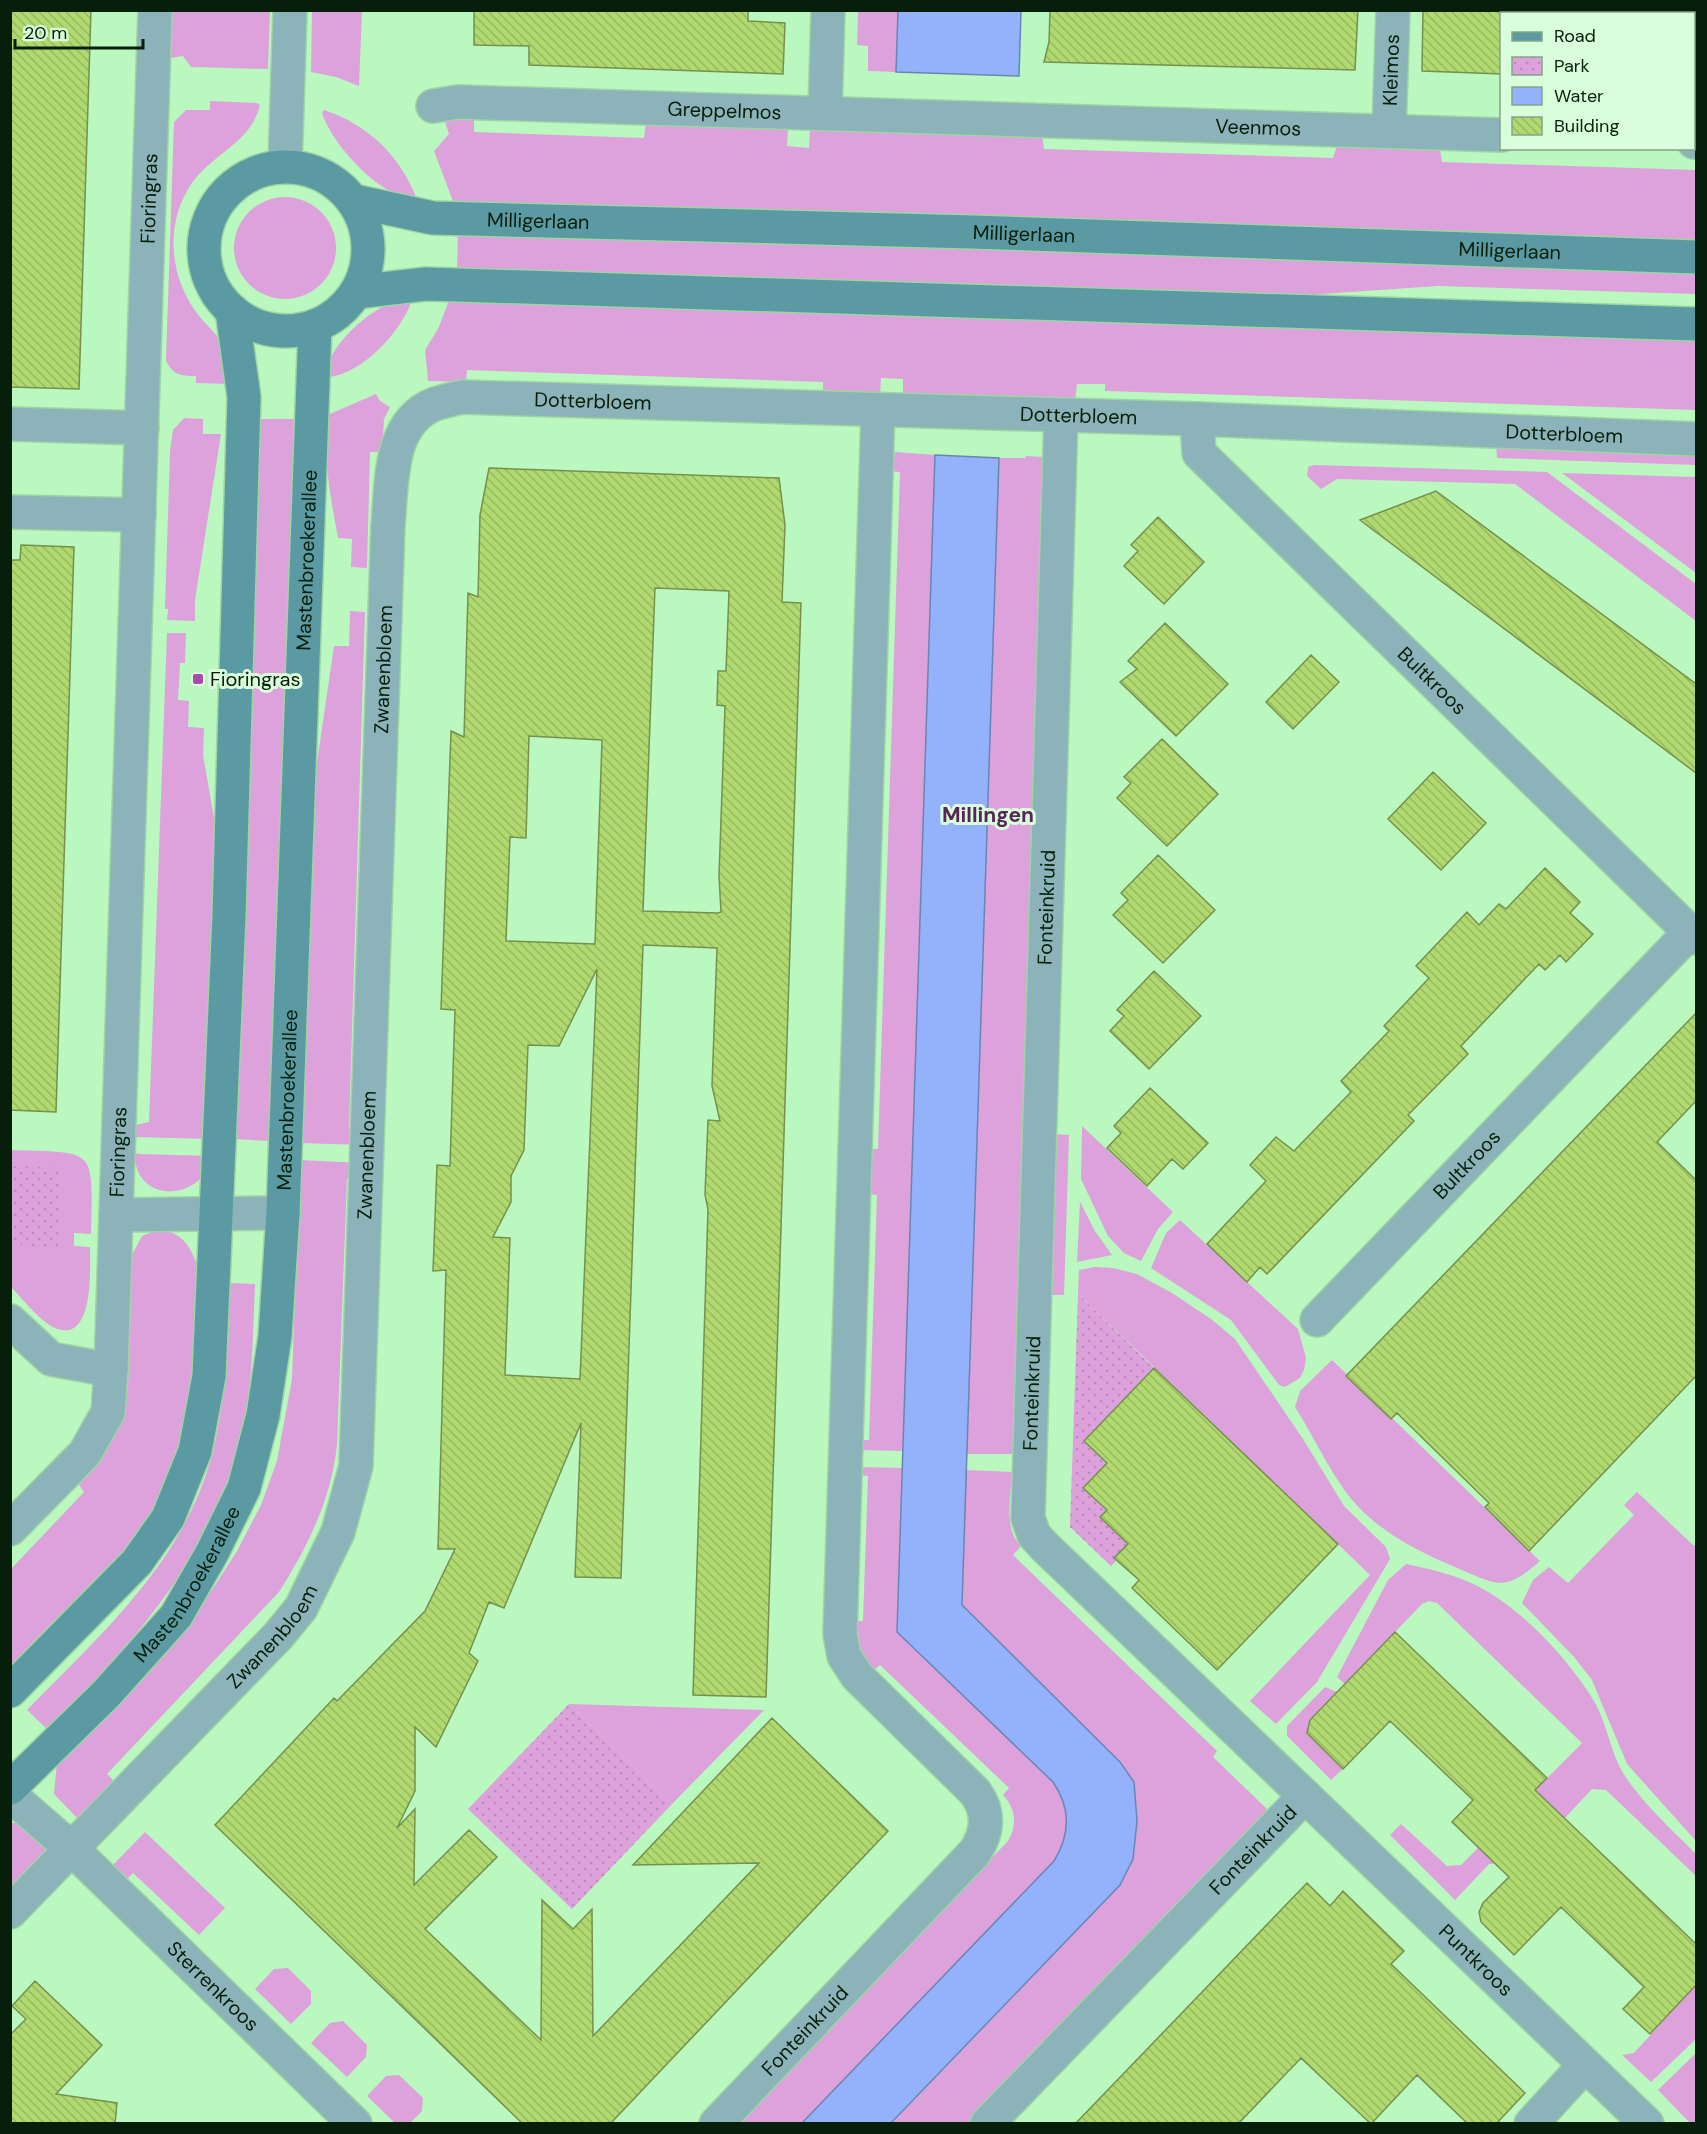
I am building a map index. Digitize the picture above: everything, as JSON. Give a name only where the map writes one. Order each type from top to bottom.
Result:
[{"type":"main road","points":[[285,166],[312,170],[336,182],[354,201],[367,230],[368,262],[356,292],[339,312],[315,326],[286,331],[257,326],[232,311],[214,289],[205,262],[206,234],[215,207],[234,186],[258,171],[285,166]]},
{"type":"main road","name":"Milligerlaan","points":[[354,201],[433,218],[972,232],[1696,257]]},
{"type":"main road","points":[[356,292],[426,284],[1696,324]]},
{"type":"main road","points":[[10,1691],[137,1562],[168,1518],[195,1451],[209,1376],[229,904],[244,397],[232,311]]},
{"type":"main road","name":"Mastenbroekerallee","points":[[10,1788],[106,1694],[176,1616],[213,1553],[244,1488],[263,1415],[275,1336],[283,1213],[315,326]]},
{"type":"street","name":"Fioringras","points":[[10,1529],[85,1453],[108,1412],[155,10]]},
{"type":"street","points":[[285,166],[290,10]]},
{"type":"street","points":[[825,114],[828,10]]},
{"type":"street","name":"Kleimos","points":[[1389,130],[1393,10]]},
{"type":"street","name":"Greppelmos","points":[[433,106],[458,102],[1017,121]]},
{"type":"street","name":"Veenmos","points":[[1017,121],[1500,135]]},
{"type":"street","name":"Dotterbloem","points":[[462,397],[1061,417],[1197,419],[1696,439]]},
{"type":"street","name":"Zwanenbloem","points":[[72,1849],[278,1636],[301,1608],[341,1521],[356,1466],[388,536],[394,454],[403,433],[416,415],[433,404],[462,397]]},
{"type":"street","name":"Fonteinkruid","points":[[716,2124],[975,1852],[986,1829],[986,1815],[975,1792],[857,1676],[844,1656],[840,1634],[878,411]]},
{"type":"street","name":"Fonteinkruid","points":[[987,2124],[1305,1796],[1044,1546],[1034,1535],[1029,1522],[1061,417]]},
{"type":"street","name":"Bultkroos","points":[[1197,419],[1199,453],[1693,935],[1317,1320]]},
{"type":"street","points":[[10,424],[142,428]]},
{"type":"street","points":[[10,512],[139,515]]},
{"type":"street","name":"Fioringras","points":[[116,1215],[283,1213]]},
{"type":"street","points":[[10,1321],[51,1359],[111,1370]]},
{"type":"street","name":"Sterrenkroos","points":[[10,1795],[72,1849],[355,2124]]},
{"type":"street","name":"Puntkroos","points":[[1305,1796],[1647,2124]]},
{"type":"street","points":[[10,1912],[72,1849]]},
{"type":"street","points":[[1531,2124],[1585,2065]]},
{"type":"green space","points":[[172,11],[270,11],[268,69],[191,67],[183,56],[171,58]]},
{"type":"green space","points":[[312,11],[362,11],[359,86],[336,77],[311,72]]},
{"type":"green space","points":[[858,11],[898,11],[896,72],[868,71],[868,46],[857,45]]},
{"type":"green space","points":[[210,101],[260,105],[249,129],[192,183],[177,215],[174,233],[176,268],[181,285],[199,316],[224,347],[231,384],[196,383],[196,376],[174,372],[166,360],[174,122],[186,110],[210,110]]},
{"type":"green space","points":[[324,110],[355,124],[381,144],[402,169],[417,199],[394,193],[362,170],[333,136],[322,113]]},
{"type":"green space","points":[[474,118],[474,132],[644,138],[646,123],[788,128],[787,146],[809,148],[810,129],[1042,136],[1044,149],[1333,158],[1337,146],[1440,150],[1442,162],[1696,170],[1696,245],[454,204],[434,151],[449,134],[444,119]]},
{"type":"green space","points":[[285,197],[304,201],[321,212],[332,229],[336,248],[332,267],[321,284],[304,295],[285,299],[266,295],[249,284],[238,267],[234,248],[238,229],[249,212],[266,201]]},
{"type":"green space","points":[[458,229],[1696,268],[1696,294],[1438,286],[1261,298],[457,270]]},
{"type":"green space","points":[[450,298],[1696,335],[1696,410],[1105,391],[1105,384],[1077,384],[1075,402],[903,396],[903,379],[881,378],[880,396],[823,394],[823,382],[467,370],[466,382],[428,381],[425,350],[438,329]]},
{"type":"green space","points":[[412,300],[399,325],[379,349],[354,368],[329,377],[328,367],[338,345],[358,324],[389,304]]},
{"type":"green space","points":[[376,394],[380,401],[390,407],[384,419],[382,452],[370,452],[367,568],[351,567],[352,539],[338,538],[332,507],[325,416]]},
{"type":"green space","points":[[184,418],[203,419],[203,434],[221,434],[195,600],[195,621],[167,620],[168,609],[165,609],[170,451],[173,430]]},
{"type":"green space","points":[[258,419],[297,419],[269,1141],[233,1139]]},
{"type":"green space","points":[[1496,445],[1696,451],[1696,465],[1497,458]]},
{"type":"green space","points":[[895,452],[935,455],[903,1451],[859,1450],[860,1440],[869,1440],[877,1195],[868,1194],[869,1149],[878,1149],[900,472],[890,471]]},
{"type":"green space","points":[[1026,456],[1045,457],[1013,1454],[967,1454],[999,458],[1025,458]]},
{"type":"green space","points":[[1314,465],[1547,472],[1696,584],[1696,621],[1515,484],[1337,479],[1321,489],[1307,476],[1308,467]]},
{"type":"green space","points":[[1562,473],[1696,477],[1696,573]]},
{"type":"green space","points":[[350,611],[365,612],[349,1128],[361,1129],[360,1145],[300,1143],[315,776],[334,646],[349,646]]},
{"type":"green space","points":[[167,633],[186,633],[185,663],[180,663],[178,700],[189,701],[188,727],[204,728],[203,755],[219,846],[210,1139],[135,1137],[136,1125],[149,1122]]},
{"type":"green space","points":[[1082,1126],[1173,1212],[1158,1229],[1141,1261],[1124,1253],[1108,1236],[1081,1179]]},
{"type":"green space","points":[[1055,1134],[1069,1135],[1064,1295],[1050,1295]]},
{"type":"green space","points":[[10,1150],[60,1152],[74,1155],[84,1160],[89,1170],[91,1234],[74,1233],[74,1246],[90,1247],[87,1303],[83,1317],[76,1327],[65,1330],[51,1326],[35,1313],[11,1287]]},
{"type":"green space","points":[[135,1153],[210,1156],[206,1171],[201,1178],[191,1186],[169,1191],[158,1190],[148,1185],[136,1166]]},
{"type":"green space","points":[[300,1160],[360,1163],[359,1178],[347,1178],[337,1445],[324,1504],[309,1540],[279,1592],[107,1774],[116,1783],[79,1820],[54,1794],[57,1762],[210,1593],[237,1551],[261,1505],[277,1461],[292,1379]]},
{"type":"green space","points":[[11,1166],[60,1168],[58,1248],[23,1246],[11,1239]]},
{"type":"green space","points":[[1080,1202],[1095,1231],[1112,1255],[1077,1262]]},
{"type":"green space","points":[[1180,1220],[1298,1329],[1306,1358],[1300,1378],[1285,1387],[1279,1385],[1231,1320],[1151,1268],[1166,1233]]},
{"type":"green space","points":[[157,1230],[167,1231],[181,1238],[191,1250],[200,1274],[197,1404],[159,1502],[133,1540],[11,1670],[11,1569],[84,1492],[77,1482],[96,1460],[116,1426],[128,1386],[132,1255],[142,1236]]},
{"type":"green space","points":[[1094,1267],[1113,1268],[1137,1274],[1172,1293],[1211,1319],[1235,1339],[1303,1439],[1344,1506],[1386,1547],[1390,1559],[1317,1682],[1276,1724],[1250,1701],[1370,1575],[1078,1294],[1079,1270]]},
{"type":"green space","points":[[228,1283],[255,1284],[252,1354],[244,1424],[232,1469],[215,1512],[194,1552],[169,1591],[141,1628],[49,1731],[27,1710],[88,1649],[144,1585],[168,1551],[189,1515],[206,1476],[217,1433],[222,1396]]},
{"type":"green space","points":[[1078,1294],[1154,1368],[1084,1441],[1107,1463],[1084,1488],[1107,1510],[1101,1517],[1128,1544],[1111,1566],[1070,1527]]},
{"type":"green space","points":[[1332,1360],[1540,1561],[1508,1582],[1490,1581],[1438,1560],[1406,1543],[1390,1534],[1362,1511],[1339,1482],[1295,1407],[1300,1391]]},
{"type":"green space","points":[[858,1467],[902,1468],[897,1632],[1053,1782],[1063,1802],[1065,1831],[1054,1861],[802,2123],[736,2124],[1007,1842],[1013,1830],[1013,1812],[1003,1795],[1009,1788],[880,1665],[873,1671],[861,1657],[854,1621],[863,1621],[868,1476],[858,1475]]},
{"type":"green space","points":[[966,1470],[1012,1472],[1010,1521],[1015,1539],[1021,1546],[1013,1555],[1217,1751],[1213,1757],[1267,1809],[968,2123],[891,2124],[1120,1885],[1133,1859],[1137,1822],[1134,1782],[1120,1762],[962,1605]]},
{"type":"green space","points":[[1637,1492],[1694,1546],[1696,1543],[1696,1841],[1627,1764],[1592,1680],[1574,1657],[1522,1603],[1533,1580],[1549,1567],[1568,1583],[1634,1515],[1624,1505]]},
{"type":"green space","points":[[1406,1564],[1455,1577],[1489,1592],[1524,1618],[1556,1650],[1594,1701],[1623,1773],[1657,1815],[1696,1854],[1696,1876],[1606,1790],[1592,1789],[1519,1867],[1505,1863],[1489,1864],[1455,1900],[1390,1835],[1401,1824],[1447,1866],[1461,1865],[1582,1743],[1437,1603],[1429,1601],[1422,1604],[1345,1684],[1337,1677],[1388,1580]]},
{"type":"green space","points":[[1325,1687],[1337,1692],[1311,1719],[1311,1736],[1343,1769],[1331,1780],[1287,1736],[1287,1726]]},
{"type":"green space","points":[[569,1704],[764,1710],[672,1804]]},
{"type":"green space","points":[[569,1704],[672,1804],[572,1909],[468,1809]]},
{"type":"green space","points":[[11,1823],[17,1823],[48,1852],[11,1892]]},
{"type":"green space","points":[[145,1832],[225,1908],[199,1935],[133,1873],[125,1881],[111,1867]]},
{"type":"green space","points":[[288,1968],[311,1991],[311,2004],[291,2024],[255,1989],[274,1969]]},
{"type":"green space","points":[[1696,1985],[1696,2039],[1651,2082],[1622,2055],[1634,2053]]},
{"type":"green space","points":[[343,2021],[367,2045],[366,2057],[347,2077],[311,2043],[330,2023]]},
{"type":"green space","points":[[1696,2053],[1696,2123],[1690,2123],[1658,2090]]},
{"type":"green space","points":[[399,2075],[423,2098],[422,2111],[410,2123],[395,2123],[367,2096],[386,2076]]},
{"type":"water","points":[[898,11],[1021,11],[1019,76],[896,72]]},
{"type":"water","points":[[935,455],[999,458],[962,1605],[1120,1762],[1134,1782],[1137,1821],[1133,1859],[1120,1885],[891,2123],[802,2123],[1054,1861],[1063,1841],[1066,1822],[1063,1802],[1053,1782],[897,1632]]},
{"type":"building","points":[[10,10],[91,10],[79,389],[10,387]]},
{"type":"building","points":[[474,10],[748,10],[748,21],[785,23],[783,74],[529,65],[529,46],[474,45]]},
{"type":"building","points":[[1050,10],[1358,10],[1355,70],[1044,62],[1049,42]]},
{"type":"building","points":[[1423,10],[1502,10],[1500,12],[1500,74],[1422,71]]},
{"type":"building","points":[[489,468],[779,478],[785,525],[782,602],[801,603],[766,1697],[693,1695],[708,1209],[705,1195],[708,1120],[720,1121],[712,1086],[717,948],[643,945],[621,1578],[575,1577],[581,1423],[504,1608],[489,1602],[469,1653],[478,1661],[436,1747],[415,1727],[415,1791],[397,1828],[415,1809],[414,1885],[469,1830],[497,1857],[425,1929],[541,2040],[542,1900],[573,1929],[592,1909],[593,2036],[759,1863],[633,1865],[772,1718],[888,1831],[610,2124],[523,2124],[215,1825],[334,1698],[337,1701],[425,1611],[455,1549],[438,1549],[446,1270],[433,1271],[437,1165],[450,1166],[455,1010],[441,1009],[451,731],[464,737],[468,593],[478,597],[480,515]],"holes":[[[655,588],[729,591],[726,671],[718,671],[717,705],[725,706],[719,876],[721,912],[718,913],[643,911]],[[529,736],[602,740],[595,944],[506,941],[510,837],[526,838]],[[597,969],[580,1379],[505,1375],[510,1238],[493,1237],[511,1202],[511,1176],[524,1150],[528,1045],[559,1046]]]},
{"type":"building","points":[[1436,491],[1696,684],[1696,773],[1360,520]]},
{"type":"building","points":[[1158,517],[1204,562],[1164,604],[1124,566],[1138,551],[1131,545]]},
{"type":"building","points":[[21,545],[74,547],[56,1112],[10,1110],[10,560],[20,560]]},
{"type":"building","points":[[1165,623],[1228,684],[1176,736],[1120,682],[1137,669],[1128,661]]},
{"type":"building","points":[[1311,655],[1339,682],[1293,729],[1266,702]]},
{"type":"building","points":[[1162,739],[1218,794],[1167,846],[1117,798],[1131,783],[1124,777]]},
{"type":"building","points":[[1433,772],[1486,823],[1441,870],[1388,819]]},
{"type":"building","points":[[1158,855],[1215,910],[1163,963],[1113,915],[1128,900],[1121,893]]},
{"type":"building","points":[[1545,868],[1580,902],[1570,913],[1593,934],[1566,962],[1560,955],[1545,970],[1539,964],[1461,1046],[1468,1054],[1408,1115],[1414,1121],[1267,1274],[1260,1267],[1247,1282],[1207,1244],[1266,1181],[1250,1165],[1276,1137],[1294,1151],[1351,1092],[1341,1081],[1389,1031],[1384,1026],[1429,978],[1416,966],[1467,912],[1479,925],[1499,904],[1506,909]]},
{"type":"building","points":[[1154,971],[1201,1016],[1149,1069],[1110,1031],[1124,1016],[1117,1010]]},
{"type":"building","points":[[1696,1013],[1696,1101],[1657,1142],[1696,1180],[1696,1376],[1529,1551],[1485,1507],[1489,1503],[1397,1413],[1391,1419],[1346,1376]]},
{"type":"building","points":[[1150,1088],[1208,1143],[1183,1169],[1172,1159],[1147,1186],[1107,1148],[1121,1133],[1114,1126]]},
{"type":"building","points":[[1154,1368],[1338,1544],[1217,1670],[1132,1588],[1139,1580],[1114,1558],[1128,1544],[1100,1517],[1107,1510],[1083,1488],[1107,1463],[1084,1441]]},
{"type":"building","points":[[1395,1632],[1547,1778],[1535,1790],[1696,1944],[1696,1985],[1650,2034],[1623,2009],[1644,1987],[1561,1907],[1514,1955],[1481,1922],[1479,1912],[1483,1903],[1509,1877],[1452,1822],[1473,1800],[1390,1721],[1343,1769],[1307,1733],[1310,1720]]},
{"type":"building","points":[[1307,1883],[1330,1906],[1343,1891],[1404,1951],[1391,1964],[1525,2093],[1496,2124],[1468,2124],[1417,2075],[1371,2124],[1301,2058],[1238,2124],[1075,2124]]},
{"type":"building","points":[[35,1981],[102,2045],[56,2094],[117,2103],[115,2124],[10,2124],[10,2035],[26,2019],[12,2006]]},
{"type":"place","name":"Fioringras","points":[[198,679]]},
{"type":"district","name":"Millingen","points":[[988,815]]}]
